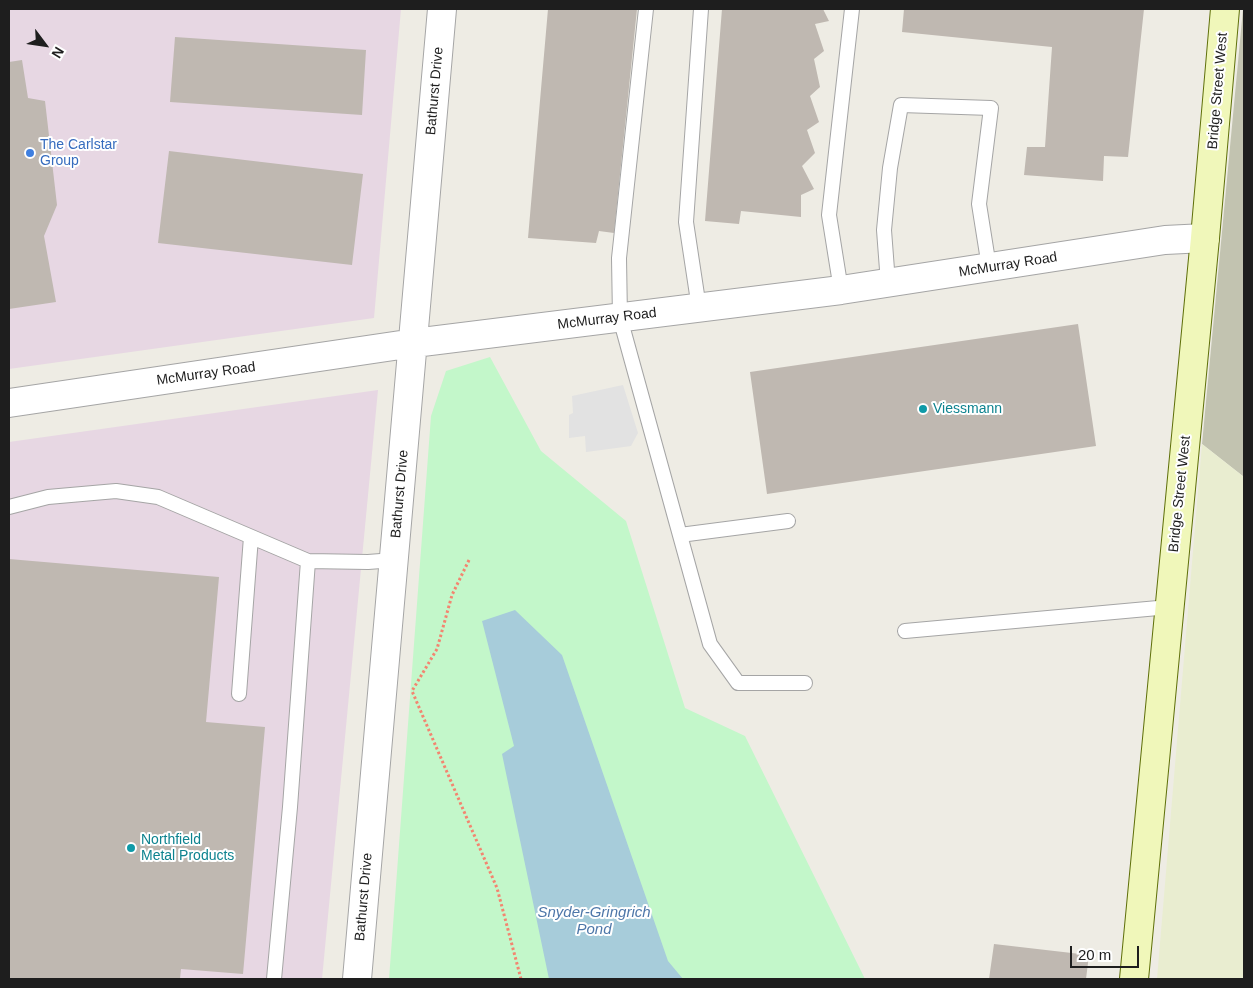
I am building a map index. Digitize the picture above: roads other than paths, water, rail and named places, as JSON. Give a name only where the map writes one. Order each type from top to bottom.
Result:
[{"type":"street","name":"Bathurst Drive","points":[[357,979],[442,9]]},
{"type":"street","name":"Bridge Street West","points":[[1134,979],[1225,9]]},
{"type":"street","name":"McMurray Road","points":[[9,403],[414,344],[841,290],[1165,240],[1205,238]]},
{"type":"lane","points":[[646,9],[619,258],[620,318],[710,644],[738,683],[805,683]]},
{"type":"lane","points":[[699,308],[686,222],[701,9]]},
{"type":"lane","points":[[841,290],[829,215],[852,9]]},
{"type":"lane","points":[[888,283],[884,230],[890,168],[901,105],[992,108],[979,204],[989,267]]},
{"type":"lane","points":[[9,507],[48,497],[116,491],[158,497],[308,561],[368,562],[394,560]]},
{"type":"lane","points":[[680,536],[788,521]]},
{"type":"lane","points":[[239,694],[251,537]]},
{"type":"lane","points":[[274,979],[290,807],[308,561]]},
{"type":"lane","points":[[905,631],[1169,607]]},
{"type":"water","name":"Snyder-Gringrich Pond","points":[[515,610],[562,655],[668,961],[683,979],[549,979],[502,754],[514,746],[482,621]]},
{"type":"place","name":"The Carlstar Group","points":[[30,153]]},
{"type":"place","name":"Viessmann","points":[[923,409]]},
{"type":"place","name":"Northfield Metal Products","points":[[131,848]]}]
